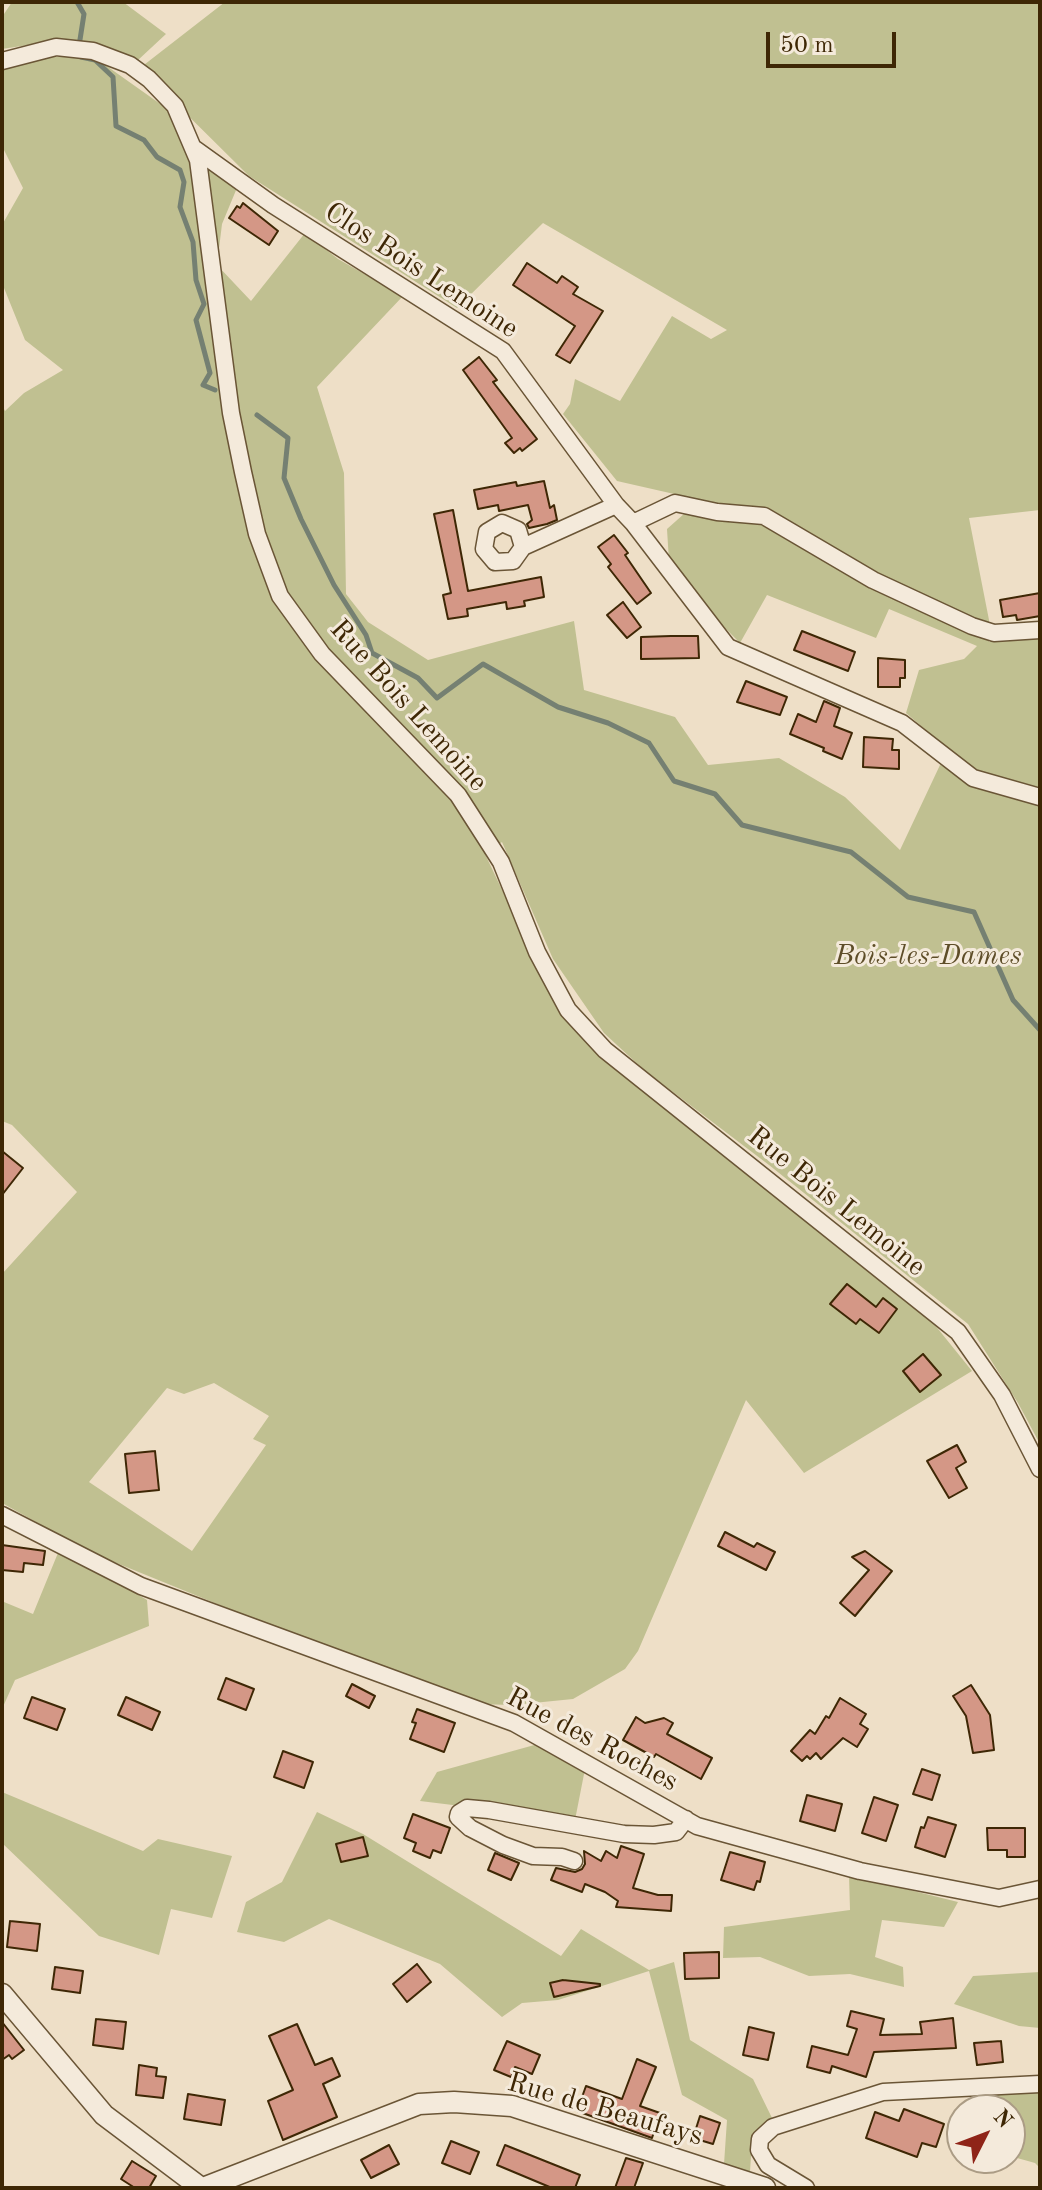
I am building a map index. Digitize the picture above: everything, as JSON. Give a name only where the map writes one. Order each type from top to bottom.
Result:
[{"type":"street","name":"Rue Bois Lemoine","points":[[2,61],[56,47],[93,51],[130,65],[149,79],[175,106],[195,149],[231,413],[257,534],[280,596],[322,654],[458,795],[501,862],[537,952],[568,1010],[605,1050],[958,1332],[1002,1395],[1040,1469]]},
{"type":"street","name":"Clos Bois Lemoine","points":[[195,149],[273,205],[503,351],[616,505],[728,647],[902,723],[973,778],[1040,797]]},
{"type":"street","points":[[633,523],[675,503],[717,512],[764,516],[873,580],[972,626],[994,633],[1040,630]]},
{"type":"street","points":[[523,547],[616,505]]},
{"type":"street","name":"Rue des Roches","points":[[2,1515],[141,1586],[514,1723],[697,1826],[906,1880],[999,1898],[1040,1889]]},
{"type":"street","points":[[574,1861],[562,1857],[533,1856],[503,1845],[470,1828],[458,1817],[459,1813],[467,1808],[489,1810],[639,1835],[676,1832],[686,1819]]},
{"type":"street","name":"Rue de Beaufays","points":[[2,1994],[104,2115],[202,2188],[419,2104],[454,2102],[512,2106],[765,2188]]},
{"type":"street","points":[[806,2188],[768,2165],[759,2150],[760,2139],[773,2127],[883,2092],[1040,2084]]},
{"type":"green space","points":[[12,2],[123,2],[166,34],[137,61],[61,40],[2,49],[2,17]]},
{"type":"green space","points":[[225,2],[1040,2],[1040,510],[969,518],[989,620],[989,642],[1040,638],[1040,789],[970,768],[906,713],[919,670],[964,659],[977,646],[889,609],[876,638],[767,595],[740,643],[716,619],[669,561],[667,529],[705,501],[617,481],[563,414],[570,404],[575,379],[620,401],[672,316],[711,339],[727,330],[543,223],[457,308],[249,176],[140,68]]},
{"type":"green space","name":"Bois-les-Dames","points":[[48,57],[94,57],[166,108],[239,183],[222,224],[217,265],[251,301],[305,233],[338,259],[403,296],[317,387],[344,473],[346,594],[368,622],[428,660],[574,621],[584,690],[675,717],[708,765],[779,758],[845,797],[900,850],[940,765],[1040,797],[1040,1444],[968,1324],[644,1070],[604,1033],[553,959],[502,842],[485,854],[560,1012],[592,1049],[926,1314],[972,1371],[804,1473],[746,1400],[638,1651],[625,1669],[573,1699],[513,1705],[475,1704],[92,1553],[2,1503],[2,1274],[77,1192],[12,1125],[2,1121],[2,405],[5,411],[24,393],[63,370],[25,340],[2,283],[2,225],[23,188],[2,146],[2,69]],"holes":[[[214,1383],[269,1416],[253,1439],[266,1445],[192,1551],[89,1482],[167,1388],[184,1394]]]},
{"type":"green space","points":[[60,1548],[147,1600],[149,1626],[15,1680],[2,1709],[2,1595],[4,1602],[33,1614]]},
{"type":"green space","points":[[538,1744],[585,1769],[575,1820],[420,1801],[437,1772]]},
{"type":"green space","points":[[2,1792],[143,1851],[158,1839],[232,1856],[212,1918],[171,1909],[159,1955],[99,1936],[2,1843]]},
{"type":"green space","points":[[317,1812],[363,1834],[561,1956],[581,1929],[649,1970],[674,1962],[690,2040],[753,2079],[772,2118],[752,2140],[750,2172],[724,2164],[727,2120],[682,2095],[649,1971],[558,2000],[522,2003],[502,2017],[440,1964],[329,1919],[284,1942],[237,1932],[246,1902],[282,1882]]},
{"type":"green space","points":[[849,1875],[958,1902],[944,1927],[882,1920],[875,1957],[903,1967],[904,1987],[850,1974],[809,1976],[760,1957],[723,1958],[724,1927],[850,1910]]},
{"type":"green space","points":[[1040,1972],[1040,2028],[1019,2026],[954,2004],[973,1976]]},
{"type":"green space","points":[[1040,2092],[1040,2168],[1026,2160],[1026,2094],[980,2093]]},
{"type":"building","points":[[243,203],[278,231],[269,245],[229,218]]},
{"type":"building","points":[[527,263],[557,283],[562,276],[578,287],[573,294],[603,311],[570,363],[556,355],[575,326],[513,285]]},
{"type":"building","points":[[479,357],[497,380],[493,382],[537,439],[522,451],[520,448],[514,453],[505,443],[512,438],[463,370]]},
{"type":"building","points":[[544,481],[550,508],[554,505],[557,520],[529,528],[527,524],[532,520],[528,505],[499,511],[498,505],[478,509],[474,490],[516,482],[517,486]]},
{"type":"building","points":[[453,510],[468,591],[541,577],[544,597],[524,601],[525,606],[507,609],[506,602],[467,609],[468,616],[448,619],[443,595],[451,593],[434,514]]},
{"type":"building","points":[[614,535],[651,593],[637,604],[608,567],[611,564],[598,547]]},
{"type":"building","points":[[1040,593],[1040,616],[1017,620],[1016,615],[1003,617],[1000,600]]},
{"type":"building","points":[[623,602],[641,627],[627,638],[607,615]]},
{"type":"building","points":[[802,631],[855,652],[848,671],[794,650]]},
{"type":"building","points":[[698,636],[699,658],[641,659],[641,637]]},
{"type":"building","points":[[878,658],[905,660],[905,678],[900,678],[900,687],[878,687]]},
{"type":"building","points":[[746,681],[787,697],[780,715],[737,702]]},
{"type":"building","points":[[824,701],[840,708],[834,726],[852,733],[842,759],[790,734],[798,714],[816,722]]},
{"type":"building","points":[[864,737],[893,739],[892,750],[899,750],[899,769],[863,767]]},
{"type":"building","points":[[2,1151],[23,1168],[2,1195]]},
{"type":"building","points":[[847,1284],[876,1307],[883,1298],[897,1309],[879,1333],[860,1319],[856,1324],[830,1304]]},
{"type":"building","points":[[923,1354],[941,1375],[920,1392],[903,1371]]},
{"type":"building","points":[[957,1445],[966,1462],[956,1468],[967,1488],[949,1498],[927,1461]]},
{"type":"building","points":[[155,1451],[159,1490],[129,1493],[125,1454]]},
{"type":"building","points":[[725,1532],[754,1547],[757,1543],[775,1552],[766,1570],[718,1546]]},
{"type":"building","points":[[2,1545],[45,1551],[43,1565],[24,1563],[23,1572],[2,1570]]},
{"type":"building","points":[[865,1551],[892,1571],[855,1616],[840,1603],[869,1570],[852,1557]]},
{"type":"building","points":[[226,1678],[254,1689],[246,1710],[218,1699]]},
{"type":"building","points":[[352,1684],[375,1696],[369,1708],[346,1696]]},
{"type":"building","points":[[971,1685],[990,1715],[994,1750],[973,1753],[966,1716],[953,1696]]},
{"type":"building","points":[[32,1697],[65,1709],[57,1730],[24,1718]]},
{"type":"building","points":[[126,1697],[160,1712],[152,1730],[118,1715]]},
{"type":"building","points":[[840,1698],[866,1714],[860,1724],[868,1729],[857,1747],[843,1738],[821,1759],[816,1753],[802,1761],[791,1751],[810,1730],[815,1734]]},
{"type":"building","points":[[417,1709],[455,1723],[444,1752],[410,1739]]},
{"type":"building","points":[[636,1717],[645,1723],[664,1718],[673,1723],[667,1734],[712,1758],[701,1779],[623,1740]]},
{"type":"building","points":[[283,1751],[313,1762],[304,1788],[274,1777]]},
{"type":"building","points":[[922,1769],[940,1775],[932,1800],[913,1794]]},
{"type":"building","points":[[807,1795],[842,1804],[835,1831],[800,1821]]},
{"type":"building","points":[[874,1797],[898,1805],[886,1841],[862,1833]]},
{"type":"building","points":[[413,1814],[450,1828],[441,1853],[433,1850],[430,1858],[413,1851],[416,1843],[404,1838]]},
{"type":"building","points":[[928,1817],[956,1825],[945,1857],[915,1847],[921,1827],[924,1828]]},
{"type":"building","points":[[987,1828],[1025,1828],[1025,1857],[1007,1857],[1007,1850],[988,1850]]},
{"type":"building","points":[[363,1837],[368,1856],[341,1862],[336,1844]]},
{"type":"building","points":[[621,1846],[644,1854],[633,1888],[658,1895],[672,1895],[671,1911],[616,1907],[618,1901],[605,1892],[585,1884],[582,1892],[551,1880],[556,1868],[575,1872],[582,1869],[585,1864],[584,1851],[601,1861],[606,1851],[617,1858]]},
{"type":"building","points":[[730,1852],[765,1862],[760,1882],[757,1881],[754,1890],[721,1880]]},
{"type":"building","points":[[495,1853],[519,1863],[511,1880],[488,1870]]},
{"type":"building","points":[[10,1921],[40,1924],[37,1951],[7,1947]]},
{"type":"building","points":[[719,1952],[719,1978],[685,1979],[684,1953]]},
{"type":"building","points":[[417,1964],[431,1982],[407,2002],[393,1984]]},
{"type":"building","points":[[55,1967],[83,1971],[80,1993],[52,1989]]},
{"type":"building","points":[[563,1980],[600,1986],[554,1997],[550,1983]]},
{"type":"building","points":[[851,2011],[884,2019],[880,2035],[922,2034],[920,2022],[953,2018],[956,2048],[874,2052],[866,2077],[832,2066],[830,2073],[807,2067],[812,2046],[848,2055],[857,2029],[847,2026]]},
{"type":"building","points":[[96,2019],[126,2022],[123,2049],[93,2045]]},
{"type":"building","points":[[2,2022],[24,2050],[12,2059],[9,2055],[2,2060]]},
{"type":"building","points":[[297,2024],[315,2065],[332,2058],[340,2076],[323,2084],[337,2117],[283,2140],[268,2101],[293,2090],[269,2036]]},
{"type":"building","points":[[749,2027],[774,2033],[768,2060],[743,2055]]},
{"type":"building","points":[[507,2041],[540,2055],[532,2074],[515,2067],[511,2077],[494,2070]]},
{"type":"building","points":[[1001,2041],[1003,2062],[977,2065],[974,2043]]},
{"type":"building","points":[[637,2059],[656,2067],[640,2106],[660,2113],[652,2138],[577,2111],[586,2086],[622,2099]]},
{"type":"building","points":[[139,2065],[157,2068],[156,2076],[166,2077],[163,2098],[136,2095]]},
{"type":"building","points":[[188,2094],[225,2100],[221,2125],[184,2119]]},
{"type":"building","points":[[904,2109],[944,2124],[936,2147],[922,2143],[917,2157],[866,2138],[875,2112],[899,2121]]},
{"type":"building","points":[[700,2116],[720,2123],[713,2144],[693,2138]]},
{"type":"building","points":[[451,2141],[479,2152],[470,2174],[442,2163]]},
{"type":"building","points":[[389,2145],[399,2164],[371,2178],[361,2160]]},
{"type":"building","points":[[505,2145],[580,2175],[575,2188],[552,2188],[497,2165]]},
{"type":"building","points":[[626,2158],[643,2163],[634,2188],[615,2188]]},
{"type":"building","points":[[132,2161],[156,2176],[149,2188],[135,2188],[121,2179]]},
{"type":"waterway","points":[[77,2],[84,14],[79,46]]},
{"type":"waterway","points":[[81,57],[95,60],[113,77],[116,126],[144,140],[157,157],[180,170],[184,182],[180,207],[193,242],[196,280],[204,304],[196,320],[210,373],[203,385],[215,390]]},
{"type":"waterway","points":[[257,415],[288,438],[284,478],[334,585],[366,635],[372,653],[418,678],[437,698],[483,664],[558,707],[608,723],[649,743],[674,781],[715,794],[742,825],[851,852],[908,897],[974,912],[1013,1000],[1040,1030]]}]
